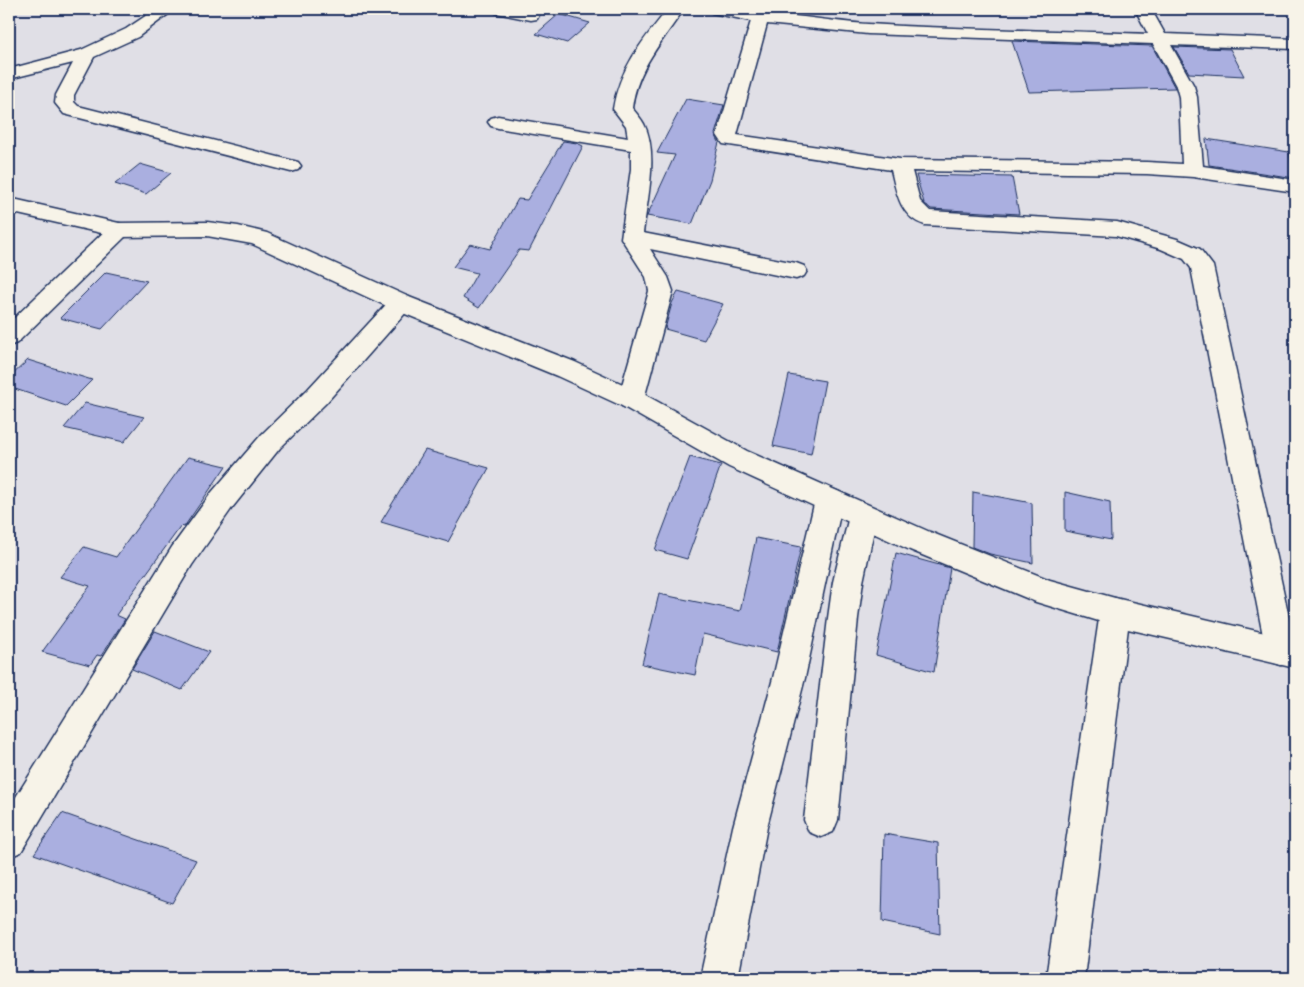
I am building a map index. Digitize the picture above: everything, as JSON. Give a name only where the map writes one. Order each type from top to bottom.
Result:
[{"type":"street","points":[[9,74],[87,54],[132,33],[167,9]]},
{"type":"street","points":[[502,9],[531,16]]},
{"type":"street","points":[[631,399],[661,291],[657,277],[632,238],[641,169],[641,146],[635,125],[622,109],[626,83],[632,69],[676,9]]},
{"type":"street","points":[[718,9],[760,18],[868,29],[1295,44]]},
{"type":"street","points":[[1143,9],[1185,86],[1188,97],[1192,171]]},
{"type":"street","points":[[760,18],[727,135],[730,140],[900,165],[1085,166],[1192,171],[1295,186]]},
{"type":"street","points":[[87,54],[65,95],[64,103],[71,110],[291,166]]},
{"type":"street","points":[[498,122],[641,146]]},
{"type":"street","points":[[9,205],[119,230],[208,229],[259,238],[401,303],[566,369],[631,399],[738,459],[863,516],[1047,593],[1114,612],[1288,652],[1202,266],[1192,254],[1117,229],[925,218],[914,210],[900,165]]},
{"type":"street","points":[[9,336],[119,230]]},
{"type":"street","points":[[632,238],[796,271]]},
{"type":"street","points":[[9,840],[182,556],[222,500],[271,440],[317,396],[401,303]]},
{"type":"street","points":[[719,978],[750,827],[789,678],[829,500]]},
{"type":"street","points":[[821,820],[846,600],[863,516]]},
{"type":"street","points":[[1065,978],[1114,612]]},
{"type":"building","points":[[559,14],[590,23],[567,43],[536,34]]},
{"type":"building","points":[[1012,41],[1152,46],[1175,88],[1029,92]]},
{"type":"building","points":[[1174,47],[1230,49],[1244,76],[1189,73]]},
{"type":"building","points":[[686,99],[724,105],[715,134],[719,142],[710,180],[692,224],[647,216],[675,155],[657,153]]},
{"type":"building","points":[[1206,139],[1289,152],[1295,178],[1209,165]]},
{"type":"building","points":[[563,141],[583,146],[529,251],[519,250],[479,308],[463,298],[477,273],[453,267],[470,244],[490,249],[518,199],[527,200]]},
{"type":"building","points":[[140,164],[171,173],[146,194],[115,184]]},
{"type":"building","points":[[916,175],[1012,177],[1019,214],[931,209],[924,203]]},
{"type":"building","points":[[106,272],[147,281],[102,329],[60,318]]},
{"type":"building","points":[[678,292],[723,304],[704,340],[665,329],[672,303]]},
{"type":"building","points":[[28,360],[92,380],[66,406],[9,387],[9,378]]},
{"type":"building","points":[[789,375],[825,381],[811,454],[773,446]]},
{"type":"building","points":[[85,403],[144,417],[124,442],[64,428]]},
{"type":"building","points":[[425,450],[489,468],[448,542],[381,522]]},
{"type":"building","points":[[188,457],[226,466],[184,527],[181,526],[116,615],[125,619],[101,656],[97,655],[90,665],[42,652],[90,586],[60,577],[84,547],[116,557]]},
{"type":"building","points":[[690,457],[721,465],[687,559],[655,550]]},
{"type":"building","points":[[973,492],[1032,503],[1033,563],[990,554],[972,547]]},
{"type":"building","points":[[1065,492],[1110,502],[1111,540],[1065,531]]},
{"type":"building","points":[[756,538],[801,547],[777,652],[703,634],[695,675],[642,664],[659,594],[740,611]]},
{"type":"building","points":[[896,553],[950,568],[934,672],[876,655]]},
{"type":"building","points":[[155,631],[209,652],[182,690],[132,669]]},
{"type":"building","points":[[62,813],[196,860],[172,903],[34,854]]},
{"type":"building","points":[[884,834],[938,843],[940,934],[882,922]]}]
